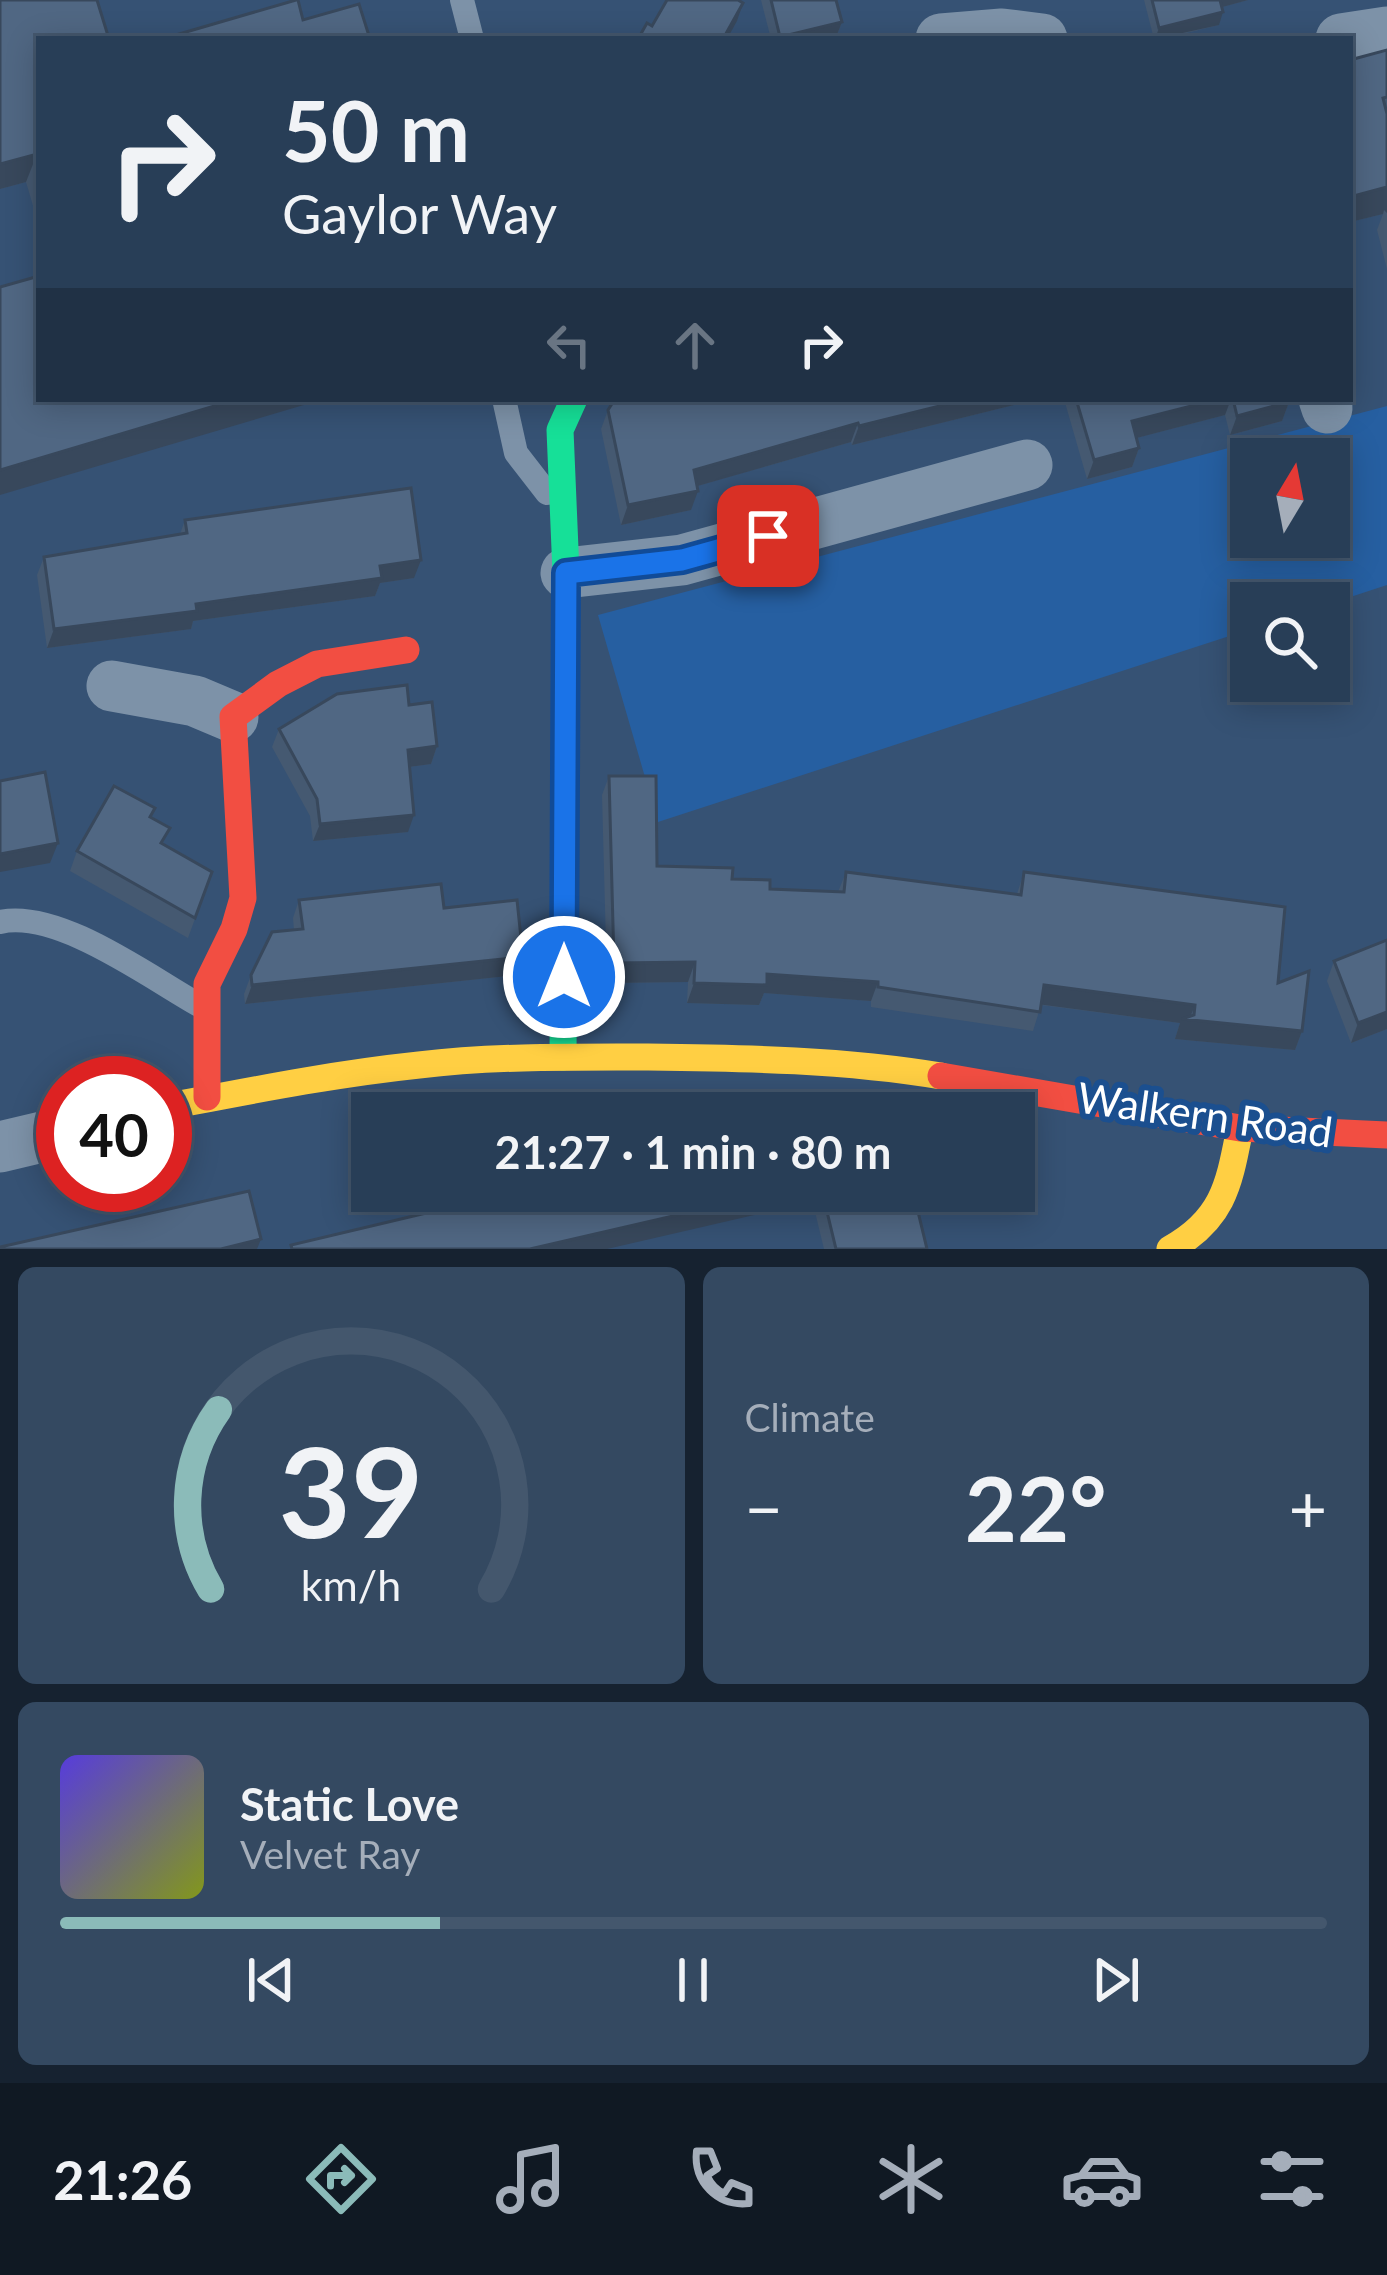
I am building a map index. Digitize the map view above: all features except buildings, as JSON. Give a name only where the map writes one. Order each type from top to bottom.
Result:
[{"type":"street","points":[[1353,37],[1387,32]]},
{"type":"street","points":[[978,36],[1018,36]]},
{"type":"street","points":[[563,1057],[566,573],[560,430],[573,402]]},
{"type":"street","points":[[566,573],[682,560],[1027,465]]},
{"type":"street","points":[[233,717],[278,684],[317,664],[406,650]]},
{"type":"street","points":[[112,686],[194,701],[233,717]]},
{"type":"street","points":[[207,1097],[207,984],[234,929],[243,898],[233,717]]},
{"type":"street","name":"Walkern Road","points":[[192,1101],[423,1064],[563,1057],[737,1058],[900,1069],[1240,1128],[1387,1135]]},
{"type":"street","points":[[1170,1249],[1206,1226],[1222,1205],[1240,1128]]},
{"type":"street","points":[[0,1147],[36,1138]]},
{"type":"lane","points":[[462,0],[471,36]]},
{"type":"lane","points":[[505,402],[517,452],[564,514]]},
{"type":"lane","points":[[0,922],[36,922],[75,936],[204,1008]]},
{"type":"shaded area","points":[[1387,406],[1387,585],[1350,597],[1350,582],[1230,582],[1230,636],[658,822],[598,615],[1230,448],[1230,558],[1350,558],[1350,438],[1266,438]]},
{"type":"traffic: fast","points":[[563,1057],[566,573],[560,430],[573,402]]},
{"type":"traffic: slow","points":[[192,1102],[355,1073],[505,1059],[758,1059],[941,1076]]},
{"type":"traffic: slow","points":[[1170,1249],[1213,1212],[1232,1166],[1240,1128]]},
{"type":"traffic: jam","points":[[207,1097],[207,984],[234,929],[243,898],[233,717],[278,684],[317,664],[406,650]]},
{"type":"traffic: jam","points":[[941,1076],[1240,1128],[1387,1135]]},
{"type":"route","points":[[564,977],[566,573],[682,560],[768,536]]}]
